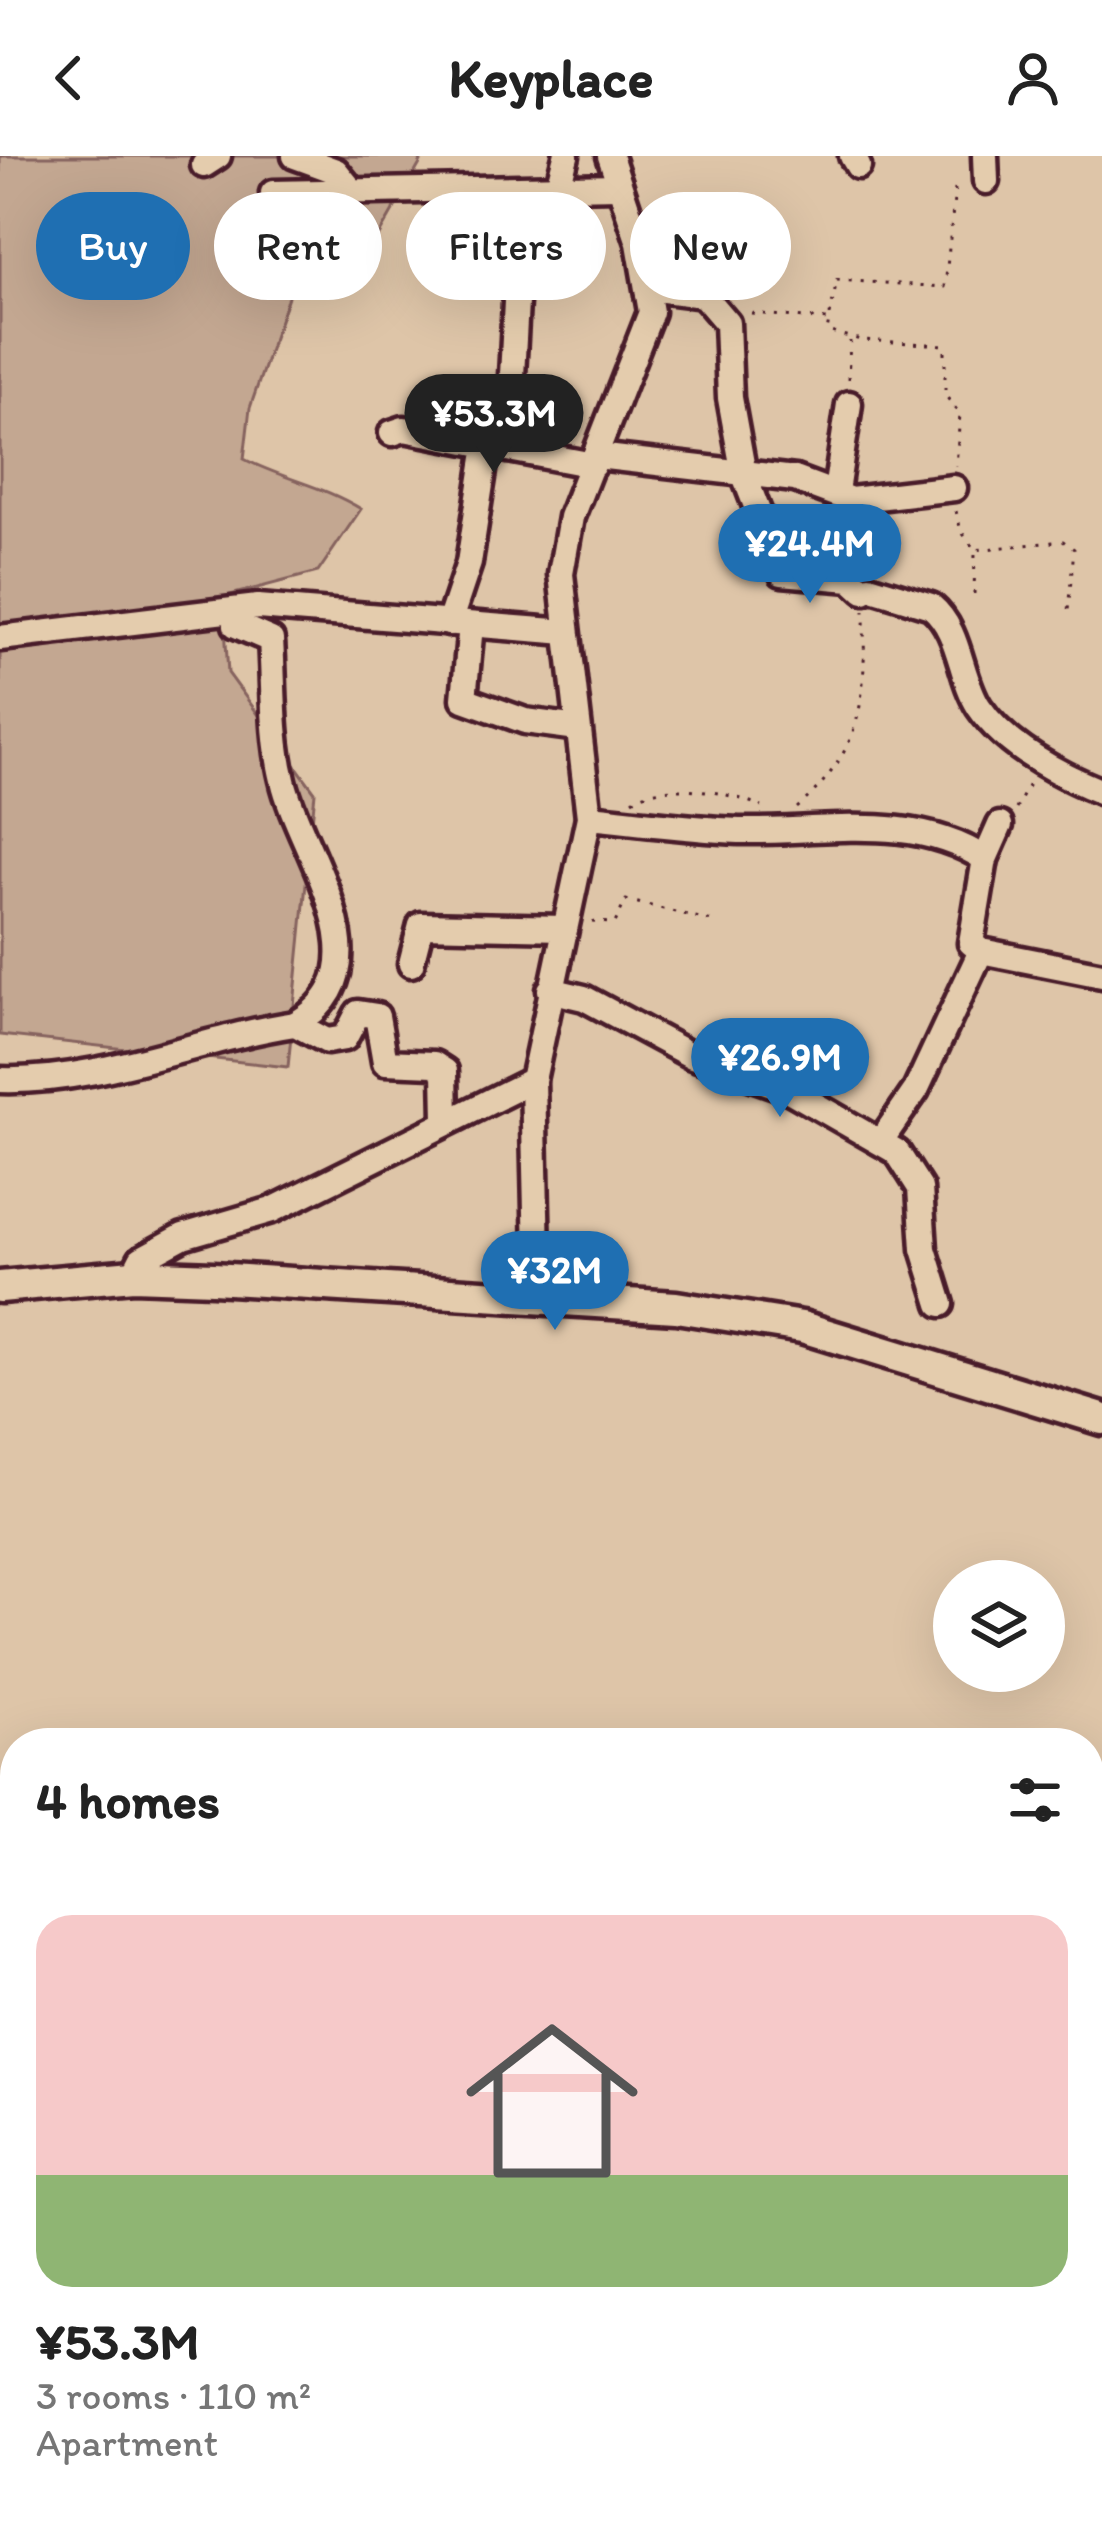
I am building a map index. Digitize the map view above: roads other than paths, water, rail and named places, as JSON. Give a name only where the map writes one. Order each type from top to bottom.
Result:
[{"type":"main road","points":[[0,1287],[133,1276],[676,1307],[802,1327],[1102,1419]]},
{"type":"street","points":[[295,156],[337,171],[352,191]]},
{"type":"street","points":[[557,190],[566,156]]},
{"type":"street","points":[[610,156],[630,227]]},
{"type":"street","points":[[312,192],[618,186]]},
{"type":"street","points":[[506,190],[516,302],[514,419],[498,447],[469,563],[460,624],[464,699],[525,721],[578,728]]},
{"type":"street","points":[[538,1299],[533,1080],[589,817],[561,574],[571,517],[636,361],[651,312],[650,300]]},
{"type":"street","points":[[708,300],[727,323],[730,398],[744,475],[782,573],[851,579],[864,591],[869,587],[915,599],[940,614],[976,703],[1042,764],[1102,791]]},
{"type":"street","points":[[836,492],[849,404]]},
{"type":"street","points":[[392,434],[404,429],[595,461],[795,479],[851,500],[954,488]]},
{"type":"street","points":[[0,638],[258,607],[566,632]]},
{"type":"street","points":[[0,1080],[37,1081],[121,1067],[295,1024],[316,1012],[330,991],[336,959],[334,908],[281,776],[271,640],[236,625]]},
{"type":"street","points":[[589,817],[742,831],[785,823],[925,832],[950,836],[985,860]]},
{"type":"street","points":[[1000,825],[985,860],[971,943],[981,951],[1102,975]]},
{"type":"street","points":[[411,964],[422,925],[561,939]]},
{"type":"street","points":[[880,1142],[916,1090],[981,951]]},
{"type":"street","points":[[550,990],[584,998],[692,1056],[788,1090],[906,1162],[920,1188],[924,1249],[941,1304]]},
{"type":"street","points":[[295,1024],[327,1041],[351,1034],[358,1013],[374,1012],[385,1062],[434,1064],[445,1071],[446,1120]]},
{"type":"street","points":[[133,1276],[141,1259],[183,1236],[272,1210],[533,1080]]}]
